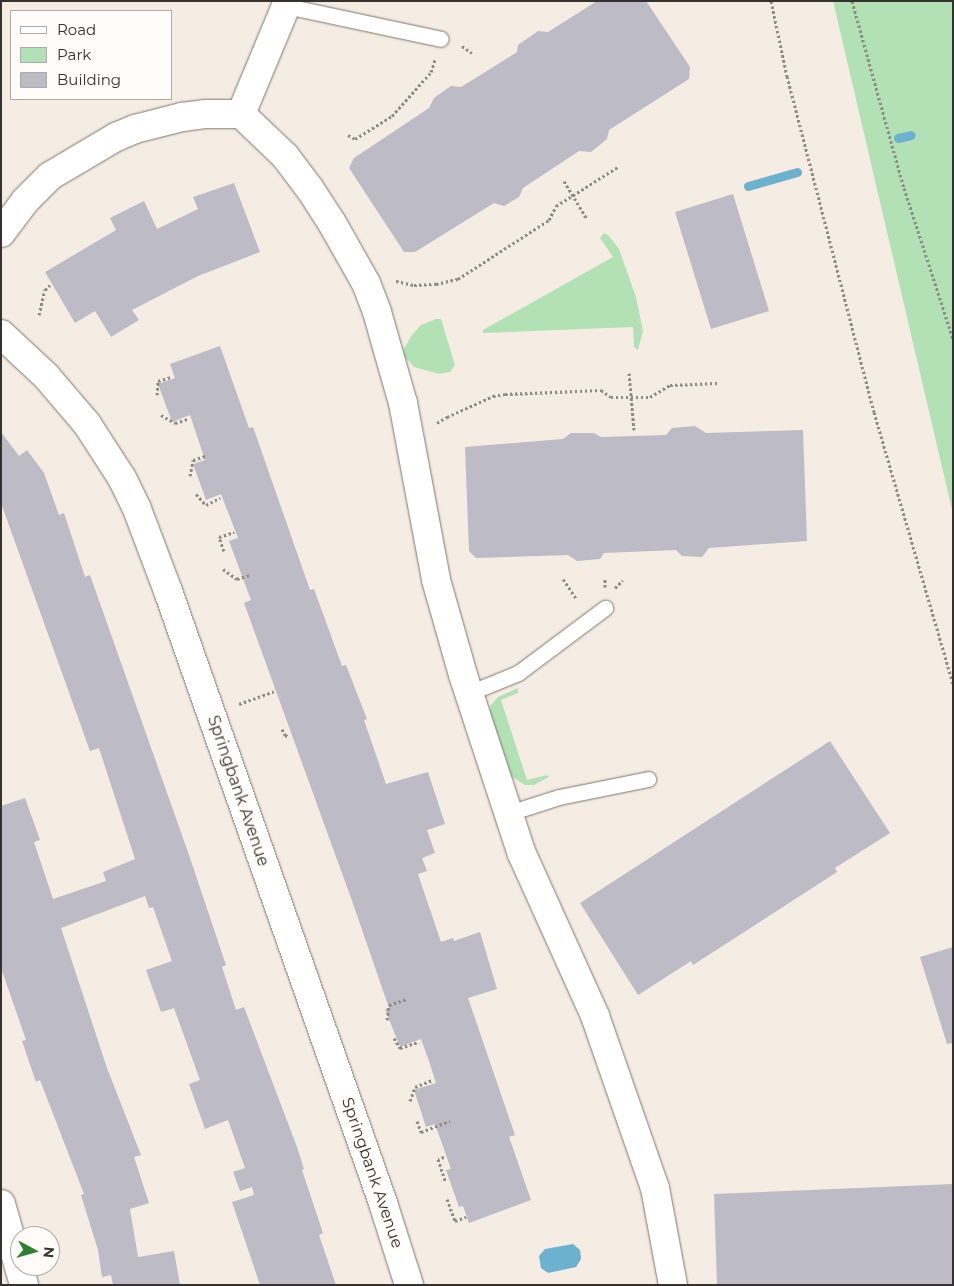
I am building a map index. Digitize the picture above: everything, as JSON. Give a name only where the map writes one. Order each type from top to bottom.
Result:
[{"type":"street","points":[[241,114],[286,6]]},
{"type":"street","points":[[1,233],[25,201],[50,176],[116,137],[135,129],[182,117],[206,114],[241,114],[284,156],[310,189],[332,223],[366,283],[386,342],[403,403],[414,455],[434,570],[470,693],[522,854],[595,1016],[655,1188],[673,1285]]},
{"type":"street","name":"Springbank Avenue","points":[[1,334],[46,376],[71,404],[104,449],[122,478],[163,576],[383,1203],[409,1285]]},
{"type":"street","points":[[1,1204],[24,1285]]},
{"type":"lane","points":[[286,6],[441,38]]},
{"type":"lane","points":[[470,693],[518,672],[605,608]]},
{"type":"lane","points":[[509,813],[559,796],[648,779]]},
{"type":"path","points":[[771,1],[787,76],[874,412],[953,684]]},
{"type":"path","points":[[852,1],[904,188],[953,339]]},
{"type":"path","points":[[348,135],[355,139],[392,116],[412,96],[431,72],[441,38]]},
{"type":"path","points":[[388,276],[396,281],[414,285],[436,284],[458,278],[549,220],[556,206],[618,167]]},
{"type":"path","points":[[564,181],[587,219]]},
{"type":"path","points":[[39,315],[45,290],[50,285]]},
{"type":"path","points":[[629,373],[634,430]]},
{"type":"path","points":[[157,395],[158,381],[171,377]]},
{"type":"path","points":[[414,455],[430,451],[430,434],[436,424],[447,416],[493,396],[601,390],[611,397],[650,397],[670,386],[717,383]]},
{"type":"path","points":[[161,415],[176,423],[188,419]]},
{"type":"path","points":[[190,476],[193,460],[205,456]]},
{"type":"path","points":[[196,494],[206,505],[220,498]]},
{"type":"path","points":[[224,551],[219,537],[234,532]]},
{"type":"path","points":[[224,569],[237,579],[250,575]]},
{"type":"path","points":[[211,714],[274,691]]},
{"type":"path","points":[[282,729],[285,735],[290,737]]},
{"type":"path","points":[[387,1020],[389,1005],[406,1000]]},
{"type":"path","points":[[394,1038],[400,1048],[419,1042]]},
{"type":"path","points":[[410,1101],[416,1087],[432,1080]]},
{"type":"path","points":[[417,1121],[421,1132],[450,1121]]},
{"type":"path","points":[[444,1157],[438,1159],[445,1181]]},
{"type":"path","points":[[447,1198],[455,1221],[466,1218]]},
{"type":"green space","points":[[833,1],[953,1],[953,514]]},
{"type":"green space","points":[[604,233],[609,236],[619,249],[636,297],[643,331],[638,350],[634,347],[633,327],[483,333],[483,330],[613,257],[600,238]]},
{"type":"green space","points":[[441,319],[455,365],[450,372],[439,374],[414,367],[404,356],[404,348],[412,335],[421,325]]},
{"type":"green space","points":[[518,688],[518,693],[501,700],[527,780],[547,775],[549,777],[534,785],[525,785],[509,775],[489,715],[491,705],[498,697]]},
{"type":"water","points":[[573,1244],[580,1250],[581,1259],[576,1267],[548,1273],[541,1268],[539,1256],[545,1249]]},
{"type":"building","points":[[597,1],[646,1],[690,67],[689,79],[609,130],[607,139],[591,152],[579,151],[523,188],[519,197],[504,206],[494,203],[415,252],[404,252],[349,168],[354,158],[429,108],[434,98],[451,86],[461,87],[517,52],[518,45],[538,31],[548,32]]},
{"type":"building","points":[[234,183],[260,252],[198,276],[132,310],[139,320],[111,337],[95,311],[75,323],[45,272],[116,230],[110,218],[144,201],[157,229],[198,209],[193,197]]},
{"type":"building","points":[[733,194],[769,311],[711,329],[675,212]]},
{"type":"building","points":[[220,346],[249,428],[253,427],[310,590],[314,589],[342,666],[346,665],[367,719],[364,720],[386,784],[428,772],[445,824],[427,830],[435,853],[422,858],[427,871],[418,874],[441,942],[453,938],[454,941],[480,932],[497,989],[468,998],[515,1135],[509,1137],[531,1200],[469,1223],[463,1206],[459,1207],[446,1170],[451,1169],[435,1124],[426,1127],[414,1090],[436,1083],[429,1061],[421,1039],[400,1047],[385,1009],[389,1008],[351,898],[244,603],[251,600],[229,541],[238,538],[221,494],[206,500],[193,464],[205,460],[190,415],[172,422],[158,384],[175,378],[170,364]]},
{"type":"building","points":[[695,426],[706,433],[803,430],[807,541],[709,548],[702,557],[682,556],[676,550],[604,553],[600,559],[577,561],[568,555],[476,558],[469,551],[465,447],[563,439],[571,433],[594,433],[601,437],[666,435],[672,428]]},
{"type":"building","points":[[1,432],[19,456],[27,450],[44,473],[59,515],[64,513],[85,577],[90,575],[226,965],[222,967],[236,1010],[244,1007],[297,1147],[304,1169],[302,1170],[323,1233],[319,1235],[336,1285],[260,1285],[232,1202],[254,1195],[252,1187],[240,1191],[233,1172],[245,1168],[228,1120],[205,1129],[189,1084],[200,1080],[174,1008],[161,1012],[146,970],[172,961],[153,907],[149,908],[145,896],[61,928],[107,1068],[141,1155],[134,1157],[149,1203],[130,1209],[138,1257],[174,1251],[180,1285],[113,1285],[111,1275],[102,1277],[98,1250],[81,1195],[84,1194],[40,1080],[36,1082],[22,1041],[26,1040],[1,968],[1,806],[25,798],[40,840],[34,842],[53,899],[106,881],[103,872],[135,859],[99,748],[90,751],[1,503]]},
{"type":"building","points":[[830,741],[890,833],[835,868],[837,872],[693,965],[691,961],[638,995],[580,903]]},
{"type":"building","points":[[953,947],[953,1043],[947,1044],[920,957]]},
{"type":"building","points":[[953,1184],[953,1285],[717,1285],[714,1194]]},
{"type":"waterway","points":[[898,138],[911,135]]},
{"type":"waterway","points":[[748,186],[797,172]]}]
